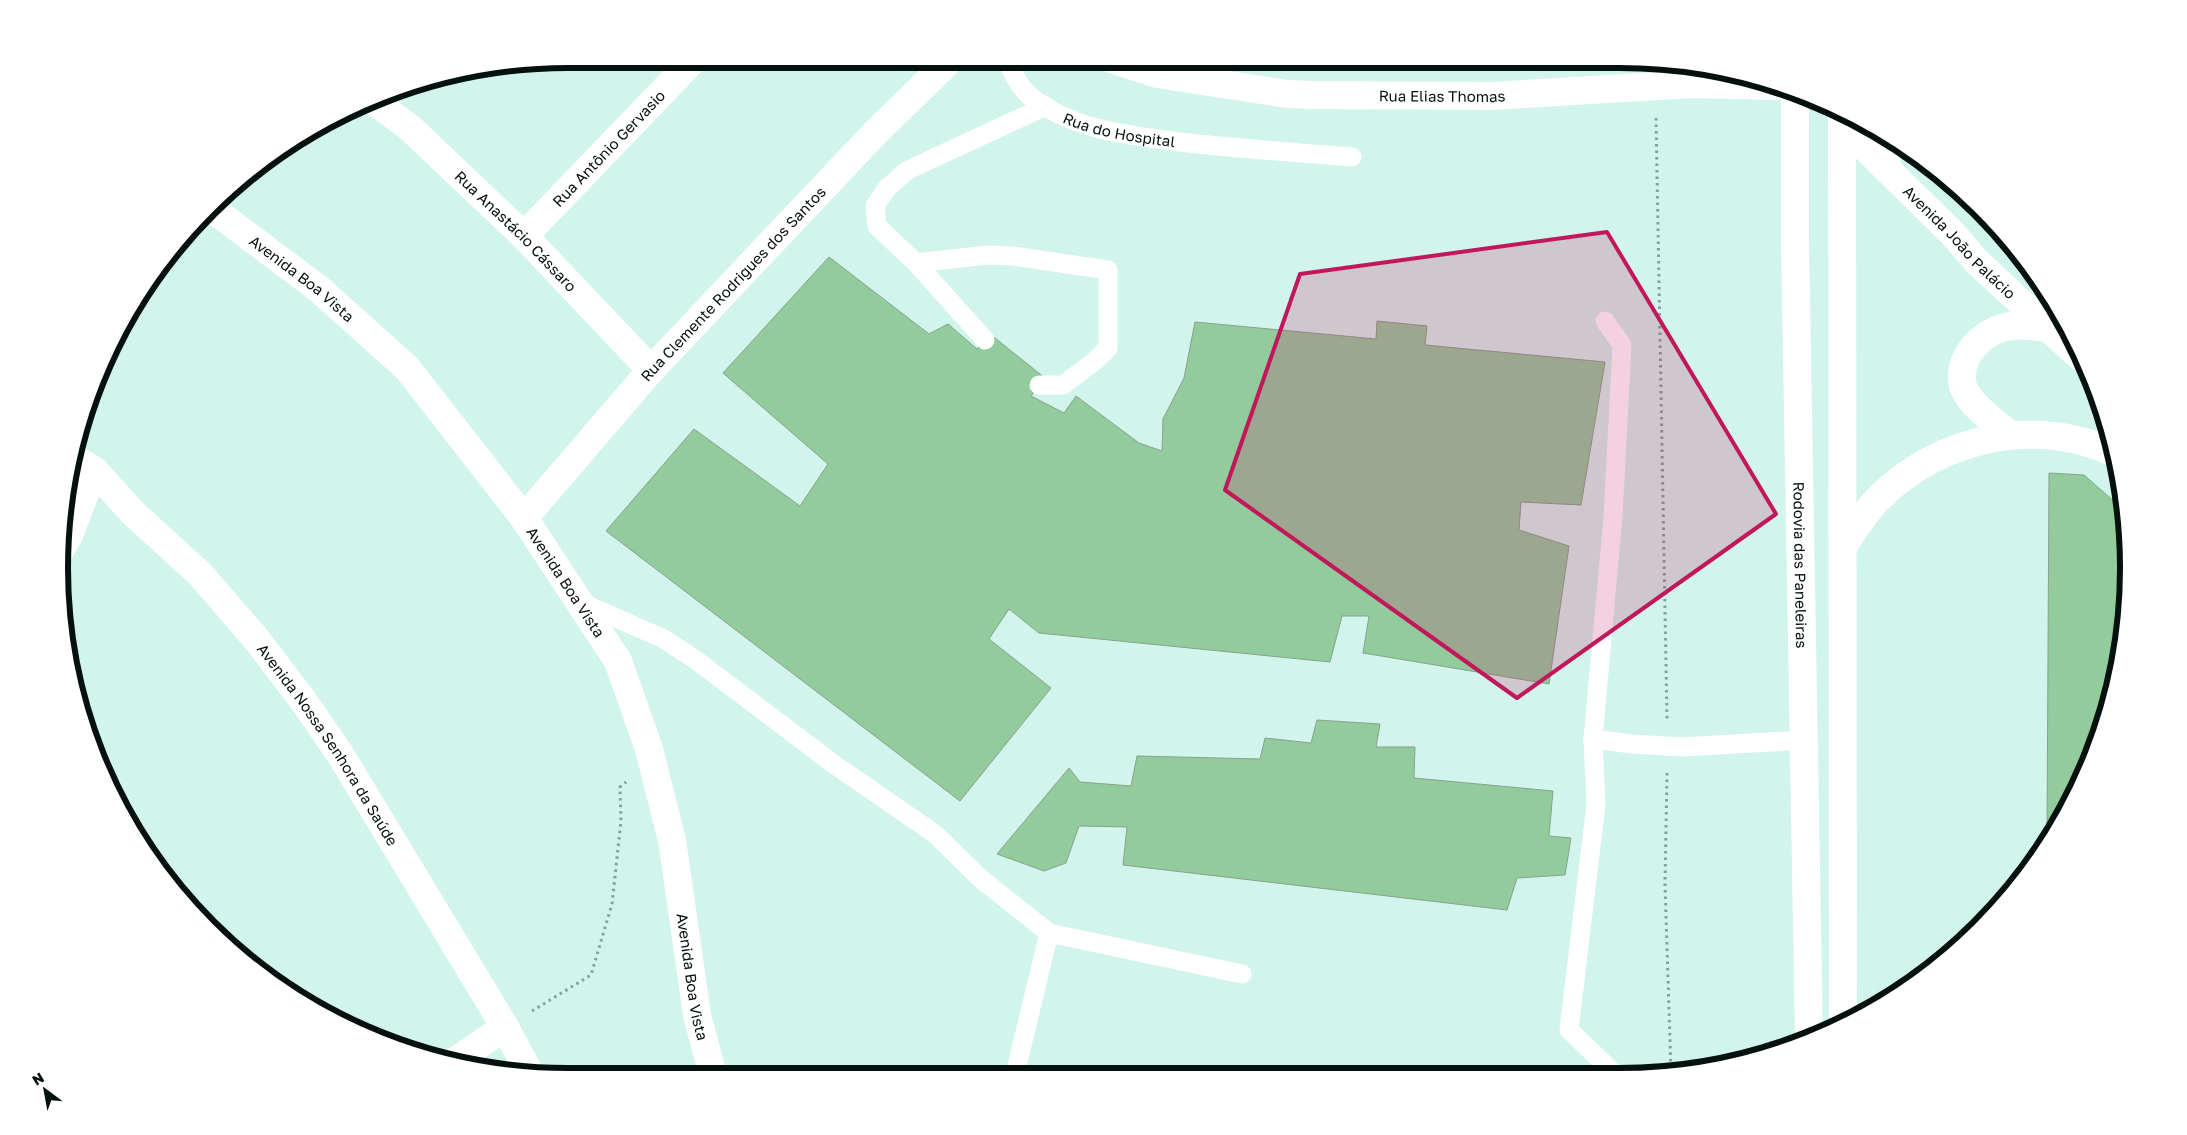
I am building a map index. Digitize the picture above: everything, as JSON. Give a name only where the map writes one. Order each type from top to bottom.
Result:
[{"type":"street","name":"Rua Antônio Gervasio","points":[[524,236],[685,68]]},
{"type":"street","name":"Rua Clemente Rodrigues dos Santos","points":[[524,518],[651,370],[875,133],[941,68]]},
{"type":"street","name":"Rua Elias Thomas","points":[[1139,68],[1157,74],[1287,94],[1310,95],[1492,96],[1691,84],[1750,85]]},
{"type":"street","name":"Rodovia das Paneleiras","points":[[1795,100],[1795,240],[1809,1030]]},
{"type":"street","name":"Rua Anastácio Cássaro","points":[[379,105],[409,126],[524,236],[651,370]]},
{"type":"street","points":[[1842,120],[1844,546],[1843,1015]]},
{"type":"street","name":"Avenida João Palácio","points":[[1845,121],[1891,173],[1977,262],[2068,346]]},
{"type":"street","name":"Avenida Boa Vista","points":[[216,212],[319,288],[406,368],[524,518],[618,661],[649,749],[672,840],[697,1015],[711,1068]]},
{"type":"street","points":[[2011,435],[1978,409],[1963,387],[1963,365],[1973,347],[1992,331],[2013,326],[2048,328]]},
{"type":"street","points":[[1844,546],[1859,521],[1878,498],[1926,462],[1953,449],[1981,440],[2011,435],[2070,438],[2105,449]]},
{"type":"street","points":[[69,535],[83,464]]},
{"type":"street","name":"Avenida Nossa Senhora da Saúde","points":[[83,464],[133,514],[200,574],[257,640],[302,699],[345,763],[525,1065]]},
{"type":"street","points":[[462,1056],[504,1027]]},
{"type":"lane","name":"Rua do Hospital","points":[[1010,68],[1014,78],[1030,96],[1082,125],[1124,135],[1239,149],[1352,157]]},
{"type":"lane","points":[[985,340],[916,263],[877,226],[875,206],[886,188],[908,170],[1046,106]]},
{"type":"lane","points":[[1890,147],[1891,173]]},
{"type":"lane","name":"Rua do Hospital","points":[[1239,149],[1308,165]]},
{"type":"lane","points":[[916,263],[988,255],[1013,256],[1108,270],[1108,348],[1096,360],[1063,385],[1040,385]]},
{"type":"lane","points":[[1605,321],[1622,345],[1613,517],[1593,739],[1596,804],[1569,1030],[1609,1068]]},
{"type":"lane","points":[[579,602],[664,638],[696,660],[835,765],[935,834],[980,878],[1049,932],[1242,974]]},
{"type":"lane","points":[[1593,739],[1667,746],[1804,740]]},
{"type":"lane","points":[[1016,1068],[1049,932]]},
{"type":"path","points":[[1655,86],[1667,746],[1665,884],[1671,1064]]},
{"type":"path","points":[[504,1027],[592,975],[612,904],[621,821],[620,787]]},
{"type":"highlighted area","points":[[1607,232],[1776,514],[1517,698],[1225,490],[1300,274]]},
{"type":"building","points":[[829,257],[929,334],[948,324],[977,349],[990,334],[1045,378],[1031,396],[1064,413],[1076,396],[1139,443],[1162,451],[1163,419],[1184,378],[1195,322],[1376,339],[1377,321],[1427,326],[1425,345],[1605,362],[1581,505],[1521,502],[1519,530],[1569,546],[1549,684],[1363,653],[1369,616],[1342,616],[1330,662],[1039,633],[1009,609],[989,639],[1051,688],[960,801],[606,531],[694,429],[800,506],[828,464],[723,373]]},
{"type":"building","points":[[2049,473],[2084,475],[2115,502],[2120,568],[2115,633],[2102,697],[2081,759],[2068,789],[2047,827]]},
{"type":"building","points":[[1317,720],[1380,724],[1376,747],[1415,747],[1414,778],[1553,791],[1549,836],[1571,838],[1565,875],[1517,878],[1507,910],[1123,865],[1127,827],[1079,826],[1066,863],[1044,871],[997,854],[1069,768],[1080,782],[1131,786],[1137,756],[1260,759],[1265,738],[1311,743]]}]
